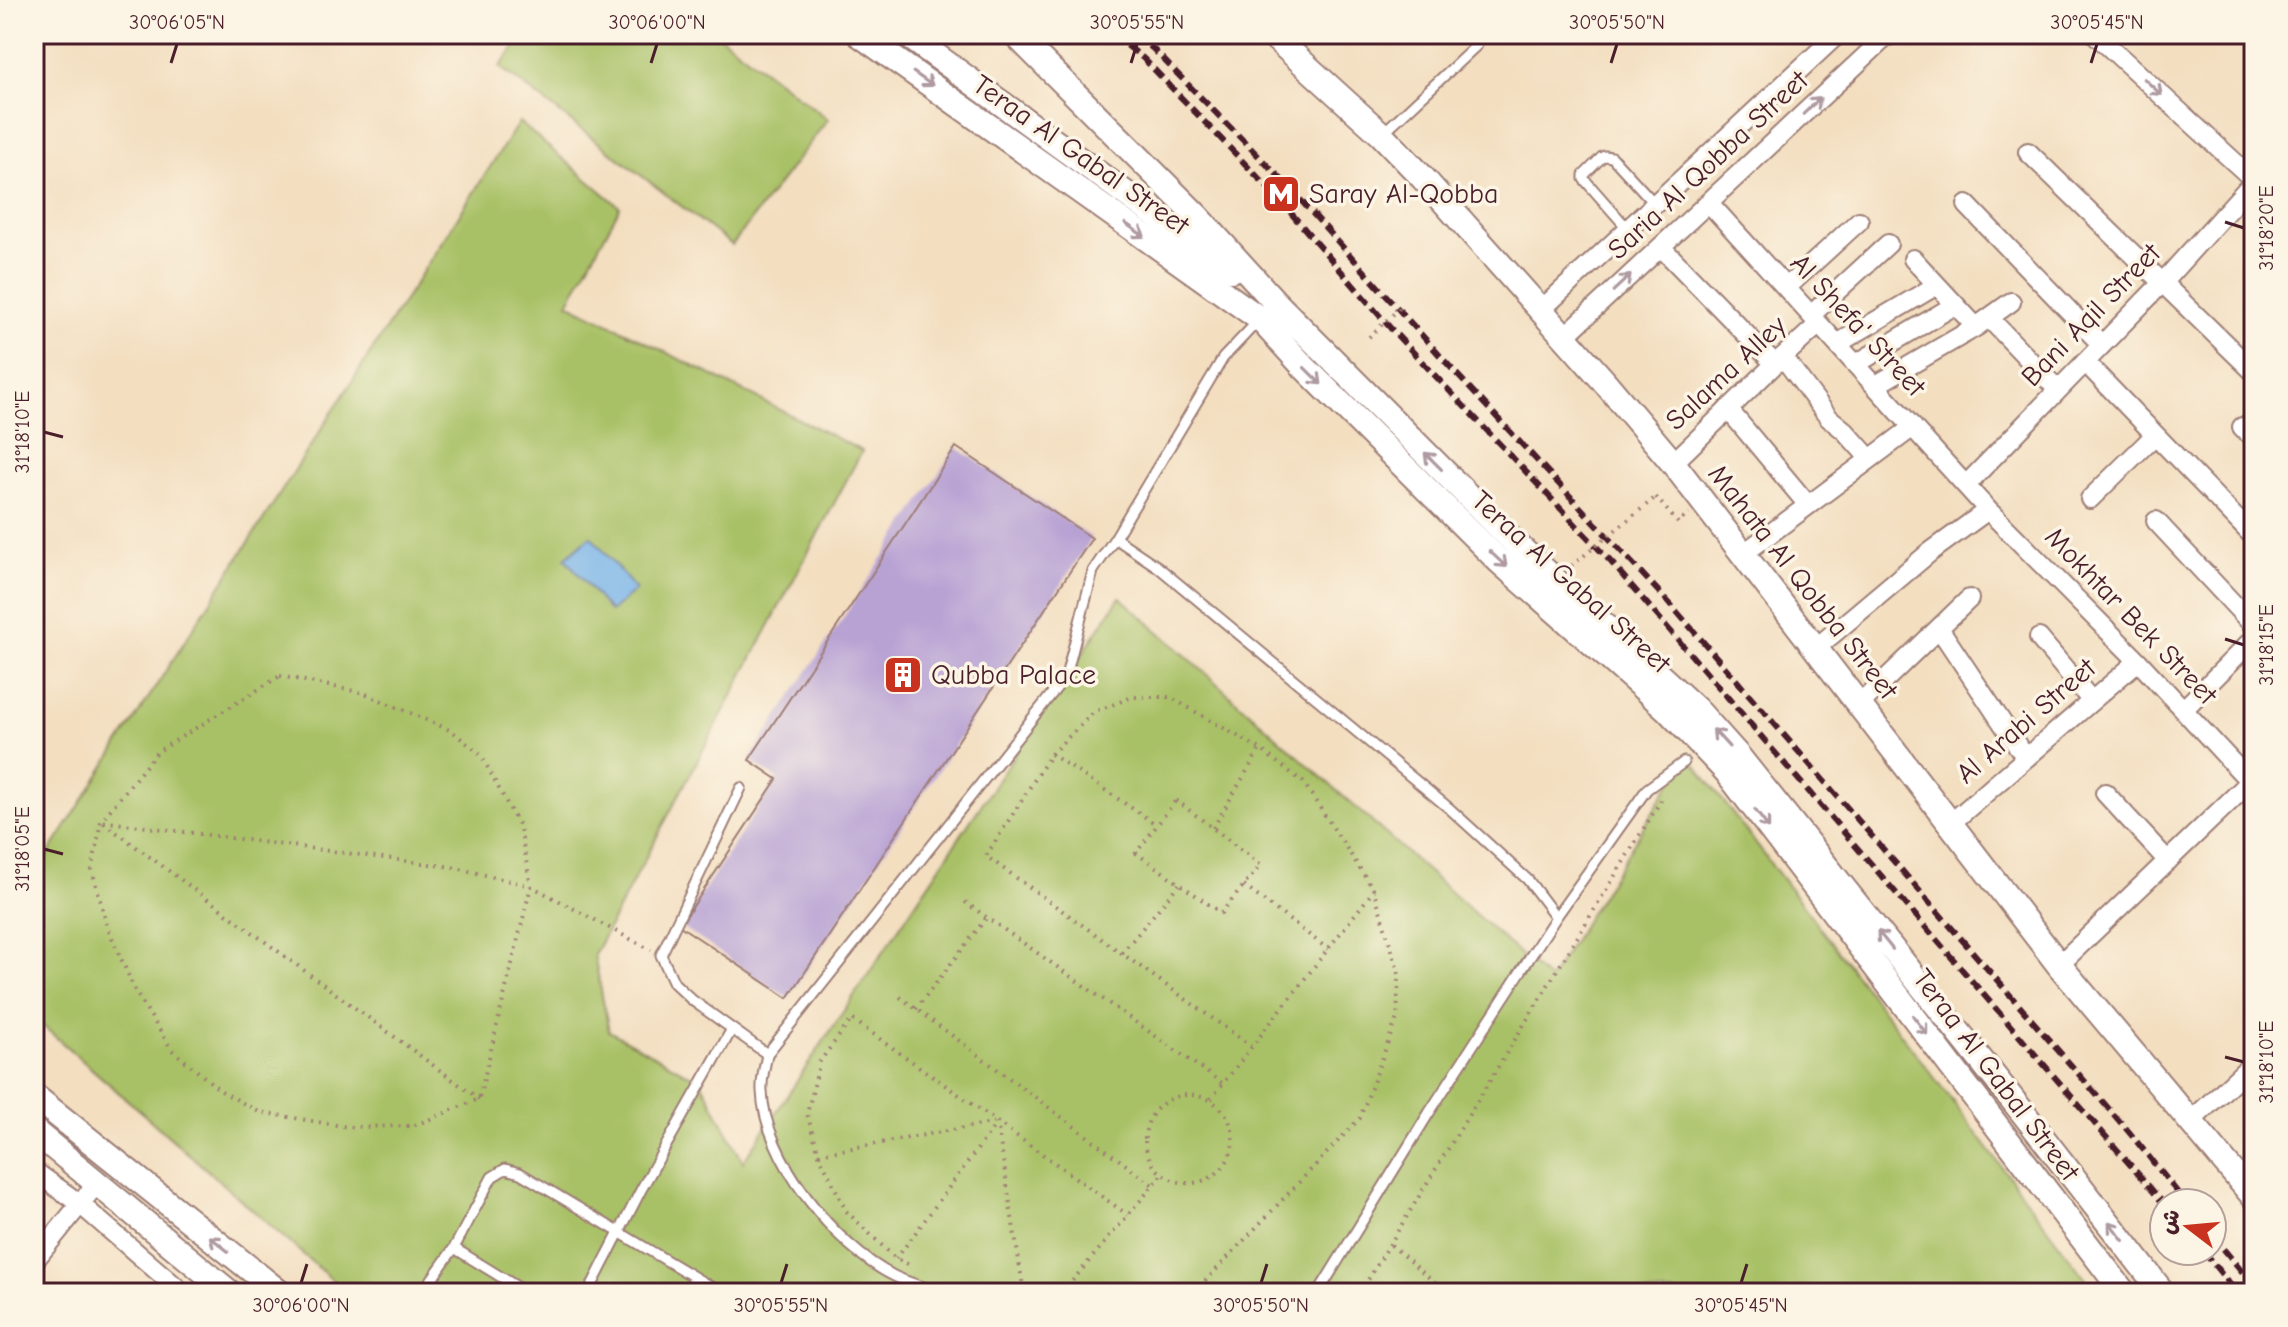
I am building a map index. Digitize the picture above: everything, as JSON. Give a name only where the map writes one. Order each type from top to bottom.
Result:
[{"type":"main road","name":"Teraa Al Gabal Street","points":[[859,34],[888,44],[1267,310]]},
{"type":"main road","name":"Teraa Al Gabal Street","points":[[906,34],[1189,239],[1707,722],[1738,756],[2005,1089],[2163,1293]]},
{"type":"main road","name":"Teraa Al Gabal Street","points":[[1015,34],[1198,217],[1267,310],[1304,367],[1499,561],[1667,709],[1727,772],[2124,1293]]},
{"type":"main road","name":"Mahata Al Qobba Street","points":[[1271,34],[1381,134],[1423,178],[1542,309],[1673,463],[2059,965],[2254,1197]]},
{"type":"main road","points":[[34,1096],[280,1293]]},
{"type":"main road","points":[[34,1131],[230,1293]]},
{"type":"street","name":"Saria Al Qobba Street","points":[[1542,309],[1838,34]]},
{"type":"street","name":"Saria Al Qobba Street","points":[[1565,336],[1889,34]]},
{"type":"street","points":[[2095,34],[2254,180]]},
{"type":"street","points":[[2028,152],[2254,372]]},
{"type":"street","name":"Bani Aqil Street","points":[[1966,485],[2163,282],[2254,180]]},
{"type":"street","name":"Al Shefa' Street","points":[[1709,203],[1966,485]]},
{"type":"street","points":[[1967,205],[2102,345]]},
{"type":"street","points":[[1786,288],[1859,221]]},
{"type":"street","name":"Salama Alley","points":[[1673,463],[1779,360],[1888,244]]},
{"type":"street","points":[[1661,247],[1779,360],[1829,418],[1870,459]]},
{"type":"street","points":[[1913,259],[1955,305],[1983,323],[2058,390]]},
{"type":"street","points":[[1837,344],[1937,285]]},
{"type":"street","points":[[1876,385],[1983,323],[2011,302]]},
{"type":"street","points":[[1856,364],[1955,305]]},
{"type":"street","points":[[2085,362],[2254,537]]},
{"type":"street","points":[[1728,409],[1808,505]]},
{"type":"street","points":[[1743,554],[1913,427]]},
{"type":"street","points":[[2090,499],[2155,435]]},
{"type":"street","name":"Mokhtar Bek Street","points":[[1966,485],[2253,782]]},
{"type":"street","points":[[1816,648],[1917,563],[1988,510]]},
{"type":"street","points":[[2156,521],[2254,626]]},
{"type":"street","points":[[1859,705],[1969,599]]},
{"type":"street","points":[[1939,628],[2025,757]]},
{"type":"street","points":[[2039,638],[2091,700]]},
{"type":"street","points":[[2184,709],[2254,638]]},
{"type":"street","name":"Al Arabi Street","points":[[1951,823],[2138,661]]},
{"type":"street","points":[[2059,965],[2253,782]]},
{"type":"street","points":[[2105,793],[2168,861]]},
{"type":"street","points":[[2190,1122],[2254,1062]]},
{"type":"street","points":[[34,1171],[80,1204],[183,1293]]},
{"type":"street","points":[[34,1261],[97,1183]]},
{"type":"lane","points":[[1381,134],[1477,45]]},
{"type":"lane","points":[[1628,229],[1584,179],[1587,171],[1602,157],[1612,157],[1655,204]]},
{"type":"lane","points":[[940,1293],[893,1276],[854,1249],[790,1174],[766,1122],[761,1089],[767,1054],[1066,676],[1093,571],[1223,358],[1267,310]]},
{"type":"lane","points":[[1115,538],[1158,567],[1450,809],[1528,880],[1556,917]]},
{"type":"lane","points":[[1318,1293],[1429,1113],[1556,917],[1647,789],[1684,762]]},
{"type":"lane","points":[[741,788],[661,955],[674,983],[692,1000],[767,1054]]},
{"type":"lane","points":[[588,1293],[732,1029]]},
{"type":"lane","points":[[422,1293],[454,1248],[492,1177],[505,1169],[520,1173],[721,1293]]},
{"type":"lane","points":[[454,1248],[527,1293]]},
{"type":"lane","points":[[686,1293],[696,1278]]},
{"type":"path","points":[[1369,337],[1404,304]]},
{"type":"path","points":[[1559,576],[1656,497],[1678,523]]},
{"type":"path","points":[[280,676],[364,693],[452,731],[481,755],[520,828],[531,886],[479,1099],[413,1126],[348,1127],[259,1112],[221,1091],[172,1050],[136,993],[107,926],[92,870],[101,821],[157,752],[280,676]]},
{"type":"path","points":[[1194,1293],[1360,1118],[1397,1018],[1399,974],[1374,890],[1303,782],[1260,749],[1170,697],[1132,697],[1094,712],[1051,754],[986,856],[1251,1046]]},
{"type":"path","points":[[1213,828],[1260,749]]},
{"type":"path","points":[[1051,754],[1157,825]]},
{"type":"path","points":[[1360,1293],[1684,762]]},
{"type":"path","points":[[1176,800],[1213,828],[1261,865],[1221,913],[1136,853],[1176,800]]},
{"type":"path","points":[[101,821],[452,867],[531,886],[661,955]]},
{"type":"path","points":[[101,821],[479,1099]]},
{"type":"path","points":[[1122,953],[1179,884]]},
{"type":"path","points":[[1244,886],[1328,949]]},
{"type":"path","points":[[1211,1099],[1374,890]]},
{"type":"path","points":[[965,902],[1222,1083]]},
{"type":"path","points":[[916,1009],[987,917]]},
{"type":"path","points":[[900,997],[1153,1185]]},
{"type":"path","points":[[909,1265],[896,1259],[846,1211],[819,1154],[807,1114],[820,1061],[852,1019],[1128,1215]]},
{"type":"path","points":[[1187,1093],[1211,1099],[1227,1114],[1235,1141],[1226,1165],[1210,1179],[1185,1184],[1162,1175],[1153,1166],[1144,1142],[1146,1126],[1157,1107],[1187,1093]]},
{"type":"path","points":[[819,1154],[997,1122]]},
{"type":"path","points":[[896,1259],[997,1122]]},
{"type":"path","points":[[997,1122],[1024,1293]]},
{"type":"path","points":[[1062,1293],[1162,1175]]},
{"type":"path","points":[[1391,1245],[1447,1293]]},
{"type":"path","points":[[946,1283],[972,1293]]},
{"type":"path","points":[[2058,1293],[2067,1284]]},
{"type":"green space","points":[[525,34],[717,34],[828,119],[732,245],[500,67]]},
{"type":"green space","points":[[519,122],[620,207],[568,303],[862,451],[594,955],[609,1031],[701,1081],[743,1162],[1120,597],[1549,980],[1688,755],[2096,1293],[347,1293],[34,1018],[34,876]]},
{"type":"water","points":[[591,536],[636,590],[610,612],[565,558]]},
{"type":"building","name":"Qubba Palace","points":[[956,447],[1092,538],[788,998],[680,926],[777,779],[749,760]]},
{"type":"railway","points":[[1113,34],[1144,59],[1277,197],[1393,331],[1611,562],[2149,1187]]},
{"type":"railway","points":[[1135,34],[1288,186],[1672,606],[2129,1132],[2173,1187]]},
{"type":"railway","points":[[2228,1254],[2254,1286]]},
{"type":"railway","points":[[2216,1267],[2237,1293]]},
{"type":"place","name":"Saray Al-Qobba","points":[[1281,194]]},
{"type":"place","name":"Qubba Palace","points":[[903,675]]}]
